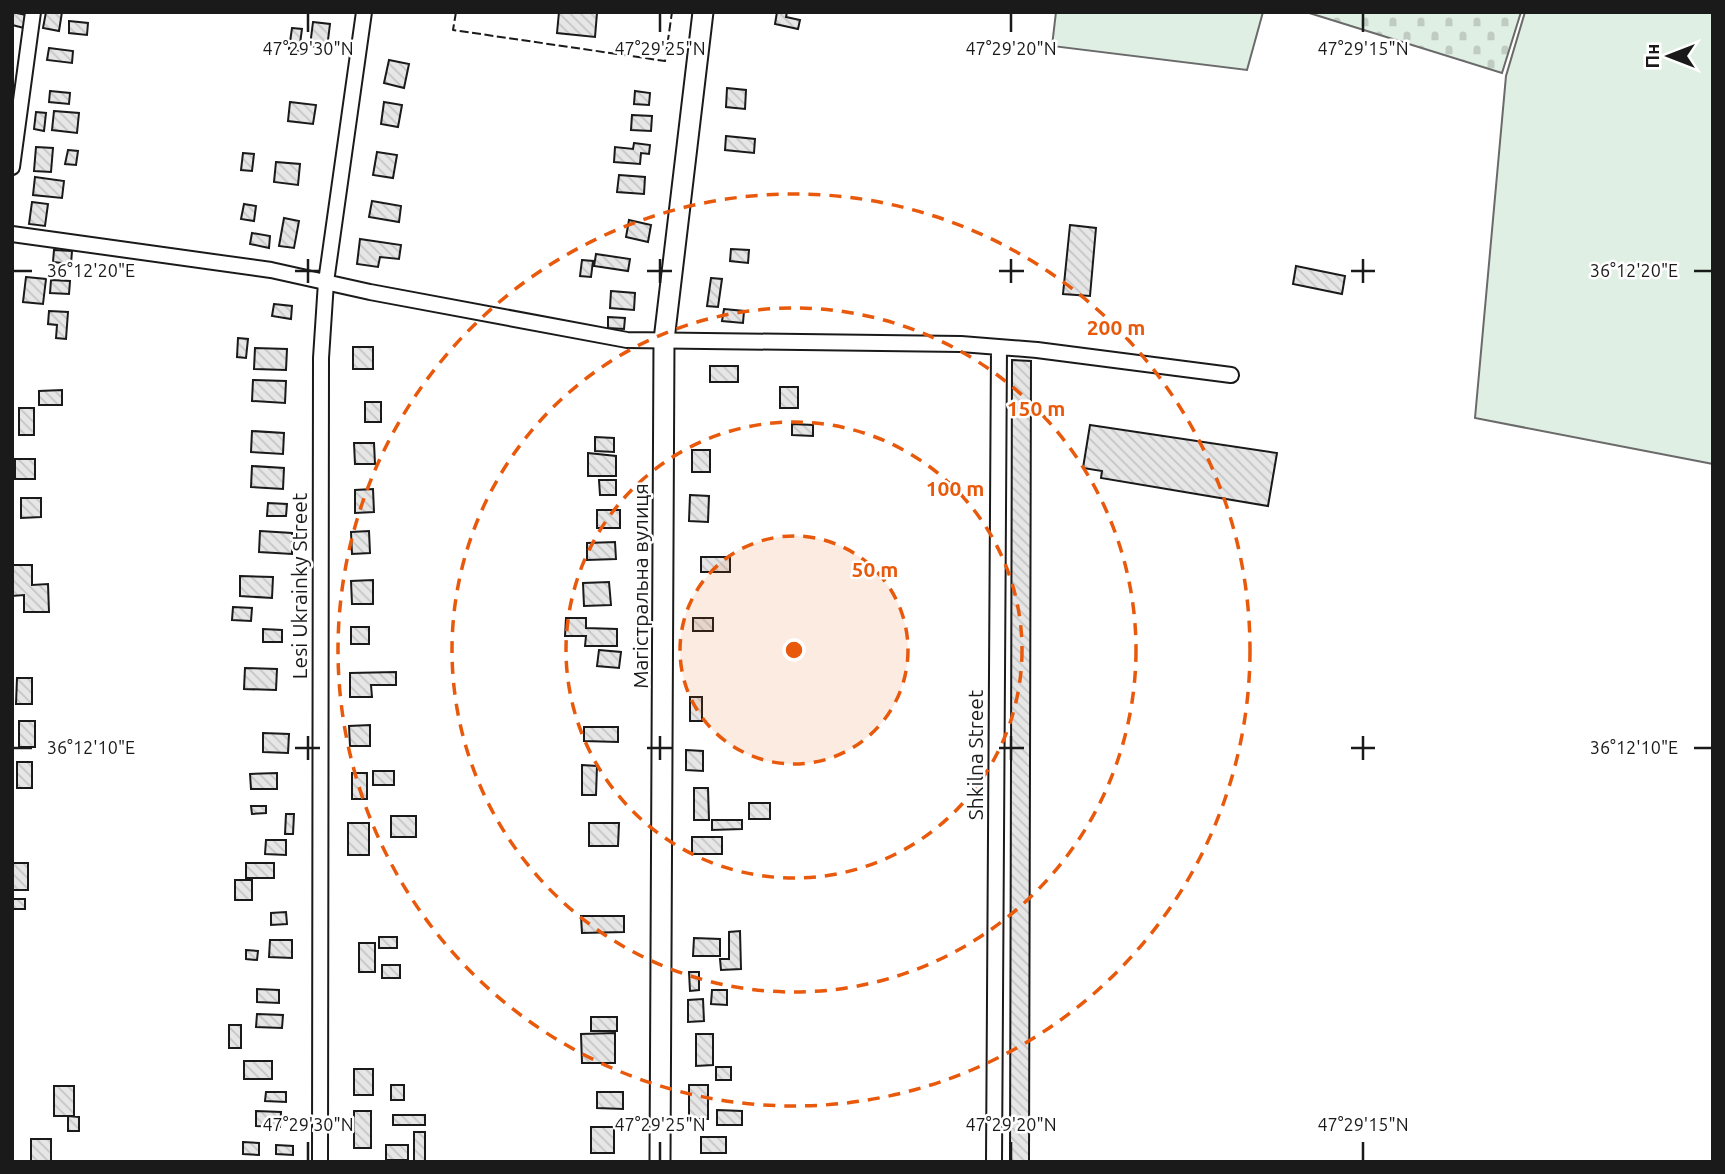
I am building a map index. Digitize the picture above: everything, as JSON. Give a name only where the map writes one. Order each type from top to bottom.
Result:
[{"type":"main road","name":"Магістральна вулиця","points":[[660,1162],[664,340],[703,12]]},
{"type":"street","points":[[12,167],[33,12]]},
{"type":"street","name":"Lesi Ukrainky Street","points":[[320,1162],[320,398],[326,282],[364,12]]},
{"type":"street","points":[[12,234],[271,270],[614,338],[926,343],[1037,350],[1231,375]]},
{"type":"street","name":"Shkilna Street","points":[[994,1162],[999,348]]},
{"type":"green space","points":[[1056,12],[1263,12],[1247,70],[1052,46]]},
{"type":"green space","points":[[1306,12],[1521,12],[1502,73]]},
{"type":"green space","points":[[1525,12],[1713,12],[1713,464],[1475,418],[1506,76]]},
{"type":"building","points":[[12,12],[26,15],[24,28],[12,25]]},
{"type":"building","points":[[46,12],[62,12],[59,31],[43,28]]},
{"type":"building","points":[[559,12],[597,13],[595,37],[557,33]]},
{"type":"building","points":[[777,12],[787,12],[786,17],[800,20],[798,29],[775,24]]},
{"type":"building","points":[[69,21],[88,23],[87,35],[69,33]]},
{"type":"building","points":[[313,22],[330,24],[327,48],[310,46]]},
{"type":"building","points":[[292,28],[302,29],[299,51],[289,49]]},
{"type":"building","points":[[49,48],[73,51],[72,63],[47,60]]},
{"type":"building","points":[[389,60],[409,64],[404,88],[384,83]]},
{"type":"building","points":[[727,88],[746,90],[745,109],[726,107]]},
{"type":"building","points":[[50,91],[70,93],[69,104],[49,102]]},
{"type":"building","points":[[635,91],[650,93],[649,105],[634,104]]},
{"type":"building","points":[[290,102],[316,105],[313,124],[288,121]]},
{"type":"building","points":[[384,102],[402,105],[398,127],[381,124]]},
{"type":"building","points":[[54,111],[79,113],[77,133],[52,130]]},
{"type":"building","points":[[36,112],[46,113],[44,131],[34,129]]},
{"type":"building","points":[[632,115],[652,116],[651,131],[631,130]]},
{"type":"building","points":[[726,136],[755,139],[754,153],[725,150]]},
{"type":"building","points":[[634,143],[650,145],[649,154],[641,153],[640,164],[614,162],[615,147],[633,149]]},
{"type":"building","points":[[36,147],[53,148],[51,172],[34,171]]},
{"type":"building","points":[[68,150],[78,151],[76,165],[65,164]]},
{"type":"building","points":[[377,152],[397,155],[393,178],[373,175]]},
{"type":"building","points":[[243,153],[254,154],[252,171],[241,170]]},
{"type":"building","points":[[276,162],[300,164],[298,185],[274,182]]},
{"type":"building","points":[[619,175],[645,177],[644,194],[617,192]]},
{"type":"building","points":[[35,177],[64,181],[62,198],[33,195]]},
{"type":"building","points":[[372,201],[401,206],[399,222],[369,217]]},
{"type":"building","points":[[32,202],[48,204],[45,226],[29,224]]},
{"type":"building","points":[[244,204],[256,206],[254,221],[241,219]]},
{"type":"building","points":[[284,218],[299,221],[294,248],[279,246]]},
{"type":"building","points":[[629,220],[651,225],[648,242],[626,237]]},
{"type":"building","points":[[1070,225],[1096,228],[1090,296],[1063,294]]},
{"type":"building","points":[[252,233],[270,236],[269,248],[250,244]]},
{"type":"building","points":[[360,239],[401,245],[399,259],[380,257],[378,267],[357,264]]},
{"type":"building","points":[[731,249],[749,250],[748,263],[730,261]]},
{"type":"building","points":[[54,250],[72,251],[71,264],[53,262]]},
{"type":"building","points":[[596,254],[630,259],[628,271],[594,266]]},
{"type":"building","points":[[582,260],[593,261],[591,277],[580,276]]},
{"type":"building","points":[[1296,266],[1345,276],[1342,294],[1293,284]]},
{"type":"building","points":[[26,277],[46,279],[43,304],[23,302]]},
{"type":"building","points":[[711,278],[722,279],[718,307],[707,306]]},
{"type":"building","points":[[51,280],[70,281],[69,294],[50,293]]},
{"type":"building","points":[[611,291],[635,293],[634,310],[610,308]]},
{"type":"building","points":[[274,304],[292,306],[291,319],[272,316]]},
{"type":"building","points":[[724,309],[744,311],[743,323],[722,321]]},
{"type":"building","points":[[49,311],[68,312],[66,339],[56,338],[57,325],[48,324]]},
{"type":"building","points":[[608,317],[625,318],[624,329],[608,328]]},
{"type":"building","points":[[238,338],[248,339],[246,358],[237,357]]},
{"type":"building","points":[[353,347],[373,347],[373,369],[353,369]]},
{"type":"building","points":[[255,348],[287,349],[286,370],[254,369]]},
{"type":"building","points":[[1012,360],[1031,361],[1029,1162],[1010,1162]]},
{"type":"building","points":[[710,366],[738,366],[738,382],[710,382]]},
{"type":"building","points":[[253,380],[286,381],[285,403],[252,401]]},
{"type":"building","points":[[780,387],[798,387],[798,408],[780,408]]},
{"type":"building","points":[[62,390],[62,405],[39,405],[39,391]]},
{"type":"building","points":[[365,402],[381,402],[381,422],[365,422]]},
{"type":"building","points":[[19,408],[34,408],[34,435],[19,435]]},
{"type":"building","points":[[792,424],[813,425],[813,436],[792,435]]},
{"type":"building","points":[[1090,425],[1277,453],[1268,506],[1101,478],[1102,471],[1083,468]]},
{"type":"building","points":[[252,431],[284,433],[283,454],[251,452]]},
{"type":"building","points":[[595,437],[614,438],[614,452],[595,451]]},
{"type":"building","points":[[354,443],[374,443],[375,464],[355,464]]},
{"type":"building","points":[[692,450],[710,450],[710,472],[692,472]]},
{"type":"building","points":[[588,453],[616,456],[616,476],[588,476]]},
{"type":"building","points":[[15,459],[35,459],[35,479],[15,479]]},
{"type":"building","points":[[252,466],[284,468],[283,489],[251,487]]},
{"type":"building","points":[[599,480],[616,480],[616,495],[600,495]]},
{"type":"building","points":[[373,489],[374,512],[355,513],[355,490]]},
{"type":"building","points":[[690,495],[709,496],[708,522],[689,521]]},
{"type":"building","points":[[21,498],[41,498],[41,517],[21,518]]},
{"type":"building","points":[[268,503],[287,504],[286,516],[267,516]]},
{"type":"building","points":[[597,510],[620,510],[620,528],[597,528]]},
{"type":"building","points":[[260,531],[292,533],[292,554],[259,552]]},
{"type":"building","points":[[369,531],[370,553],[352,554],[351,532]]},
{"type":"building","points":[[615,542],[616,559],[587,560],[587,543]]},
{"type":"building","points":[[701,557],[730,557],[730,572],[701,572]]},
{"type":"building","points":[[12,565],[32,565],[32,585],[48,584],[49,612],[24,612],[24,595],[12,596]]},
{"type":"building","points":[[240,576],[273,577],[272,598],[240,596]]},
{"type":"building","points":[[373,580],[373,604],[352,604],[351,581]]},
{"type":"building","points":[[609,582],[611,605],[584,606],[583,583]]},
{"type":"building","points":[[233,607],[252,608],[251,621],[232,620]]},
{"type":"building","points":[[566,618],[586,618],[586,628],[617,629],[617,646],[585,646],[586,636],[565,636]]},
{"type":"building","points":[[693,618],[713,618],[713,631],[693,631]]},
{"type":"building","points":[[351,627],[369,627],[369,644],[351,644]]},
{"type":"building","points":[[263,629],[282,630],[282,642],[263,642]]},
{"type":"building","points":[[599,650],[621,652],[619,668],[597,666]]},
{"type":"building","points":[[245,668],[277,669],[276,690],[244,689]]},
{"type":"building","points":[[396,672],[396,685],[371,685],[372,697],[350,697],[350,673]]},
{"type":"building","points":[[17,678],[32,678],[32,704],[16,704]]},
{"type":"building","points":[[690,697],[702,697],[702,721],[690,721]]},
{"type":"building","points":[[19,721],[35,721],[35,747],[19,747]]},
{"type":"building","points":[[370,725],[370,746],[350,746],[349,726]]},
{"type":"building","points":[[584,727],[618,727],[618,742],[584,741]]},
{"type":"building","points":[[263,733],[289,734],[288,753],[263,752]]},
{"type":"building","points":[[686,750],[703,751],[703,771],[686,770]]},
{"type":"building","points":[[17,762],[32,762],[32,788],[17,788]]},
{"type":"building","points":[[582,765],[597,766],[596,795],[582,795]]},
{"type":"building","points":[[373,771],[394,771],[394,785],[373,785]]},
{"type":"building","points":[[277,773],[277,789],[251,789],[250,774]]},
{"type":"building","points":[[352,773],[367,773],[367,799],[352,799]]},
{"type":"building","points":[[694,788],[708,788],[709,820],[694,820]]},
{"type":"building","points":[[749,803],[770,803],[770,819],[749,819]]},
{"type":"building","points":[[251,806],[266,806],[266,813],[252,814]]},
{"type":"building","points":[[286,814],[294,814],[293,834],[285,834]]},
{"type":"building","points":[[391,816],[416,816],[416,837],[391,837]]},
{"type":"building","points":[[712,820],[742,820],[742,829],[712,830]]},
{"type":"building","points":[[348,823],[369,823],[369,855],[348,855]]},
{"type":"building","points":[[589,823],[619,823],[618,846],[589,846]]},
{"type":"building","points":[[692,837],[722,837],[722,854],[692,854]]},
{"type":"building","points":[[266,840],[286,840],[286,855],[265,854]]},
{"type":"building","points":[[12,863],[28,863],[28,890],[12,890]]},
{"type":"building","points":[[246,863],[274,863],[274,878],[246,878]]},
{"type":"building","points":[[235,880],[252,880],[252,900],[235,900]]},
{"type":"building","points":[[12,899],[25,899],[25,909],[12,909]]},
{"type":"building","points":[[286,912],[287,924],[271,925],[271,913]]},
{"type":"building","points":[[581,916],[624,916],[624,932],[582,933]]},
{"type":"building","points":[[740,931],[741,969],[721,970],[720,959],[729,959],[729,932]]},
{"type":"building","points":[[379,937],[397,937],[397,948],[379,948]]},
{"type":"building","points":[[694,938],[720,939],[720,956],[693,956]]},
{"type":"building","points":[[270,940],[292,940],[292,958],[269,957]]},
{"type":"building","points":[[359,943],[375,943],[375,972],[359,972]]},
{"type":"building","points":[[246,950],[258,951],[257,960],[246,959]]},
{"type":"building","points":[[382,965],[400,965],[400,978],[382,978]]},
{"type":"building","points":[[689,972],[699,972],[699,990],[690,991]]},
{"type":"building","points":[[257,989],[279,990],[279,1003],[257,1002]]},
{"type":"building","points":[[712,990],[727,990],[727,1005],[711,1004]]},
{"type":"building","points":[[703,999],[704,1021],[688,1022],[688,1000]]},
{"type":"building","points":[[257,1014],[283,1015],[282,1028],[256,1027]]},
{"type":"building","points":[[591,1017],[617,1017],[617,1031],[591,1031]]},
{"type":"building","points":[[229,1025],[241,1025],[241,1048],[229,1048]]},
{"type":"building","points":[[615,1033],[615,1063],[582,1063],[581,1034]]},
{"type":"building","points":[[696,1034],[713,1034],[713,1065],[696,1066]]},
{"type":"building","points":[[244,1061],[272,1061],[272,1079],[244,1079]]},
{"type":"building","points":[[716,1067],[731,1067],[731,1080],[716,1080]]},
{"type":"building","points":[[354,1069],[373,1069],[373,1095],[354,1095]]},
{"type":"building","points":[[391,1085],[404,1085],[404,1100],[391,1100]]},
{"type":"building","points":[[689,1085],[708,1085],[708,1119],[689,1119]]},
{"type":"building","points":[[54,1086],[74,1086],[74,1116],[54,1116]]},
{"type":"building","points":[[266,1092],[286,1092],[286,1102],[265,1101]]},
{"type":"building","points":[[597,1092],[623,1092],[623,1109],[597,1108]]},
{"type":"building","points":[[717,1110],[742,1111],[742,1125],[717,1125]]},
{"type":"building","points":[[256,1111],[281,1112],[280,1127],[256,1126]]},
{"type":"building","points":[[354,1111],[371,1111],[371,1148],[354,1148]]},
{"type":"building","points":[[393,1115],[425,1115],[425,1125],[393,1125]]},
{"type":"building","points":[[68,1116],[79,1117],[79,1131],[68,1131]]},
{"type":"building","points":[[591,1127],[614,1127],[614,1153],[591,1153]]},
{"type":"building","points":[[414,1132],[425,1132],[425,1161],[414,1161]]},
{"type":"building","points":[[701,1137],[726,1137],[726,1153],[701,1153]]},
{"type":"building","points":[[31,1139],[51,1139],[51,1162],[31,1162]]},
{"type":"building","points":[[243,1142],[259,1143],[259,1155],[243,1154]]},
{"type":"building","points":[[276,1145],[293,1146],[293,1155],[276,1154]]},
{"type":"building","points":[[386,1145],[408,1145],[408,1160],[386,1160]]},
{"type":"fence","points":[[456,12],[453,30],[665,61],[672,12]]}]
